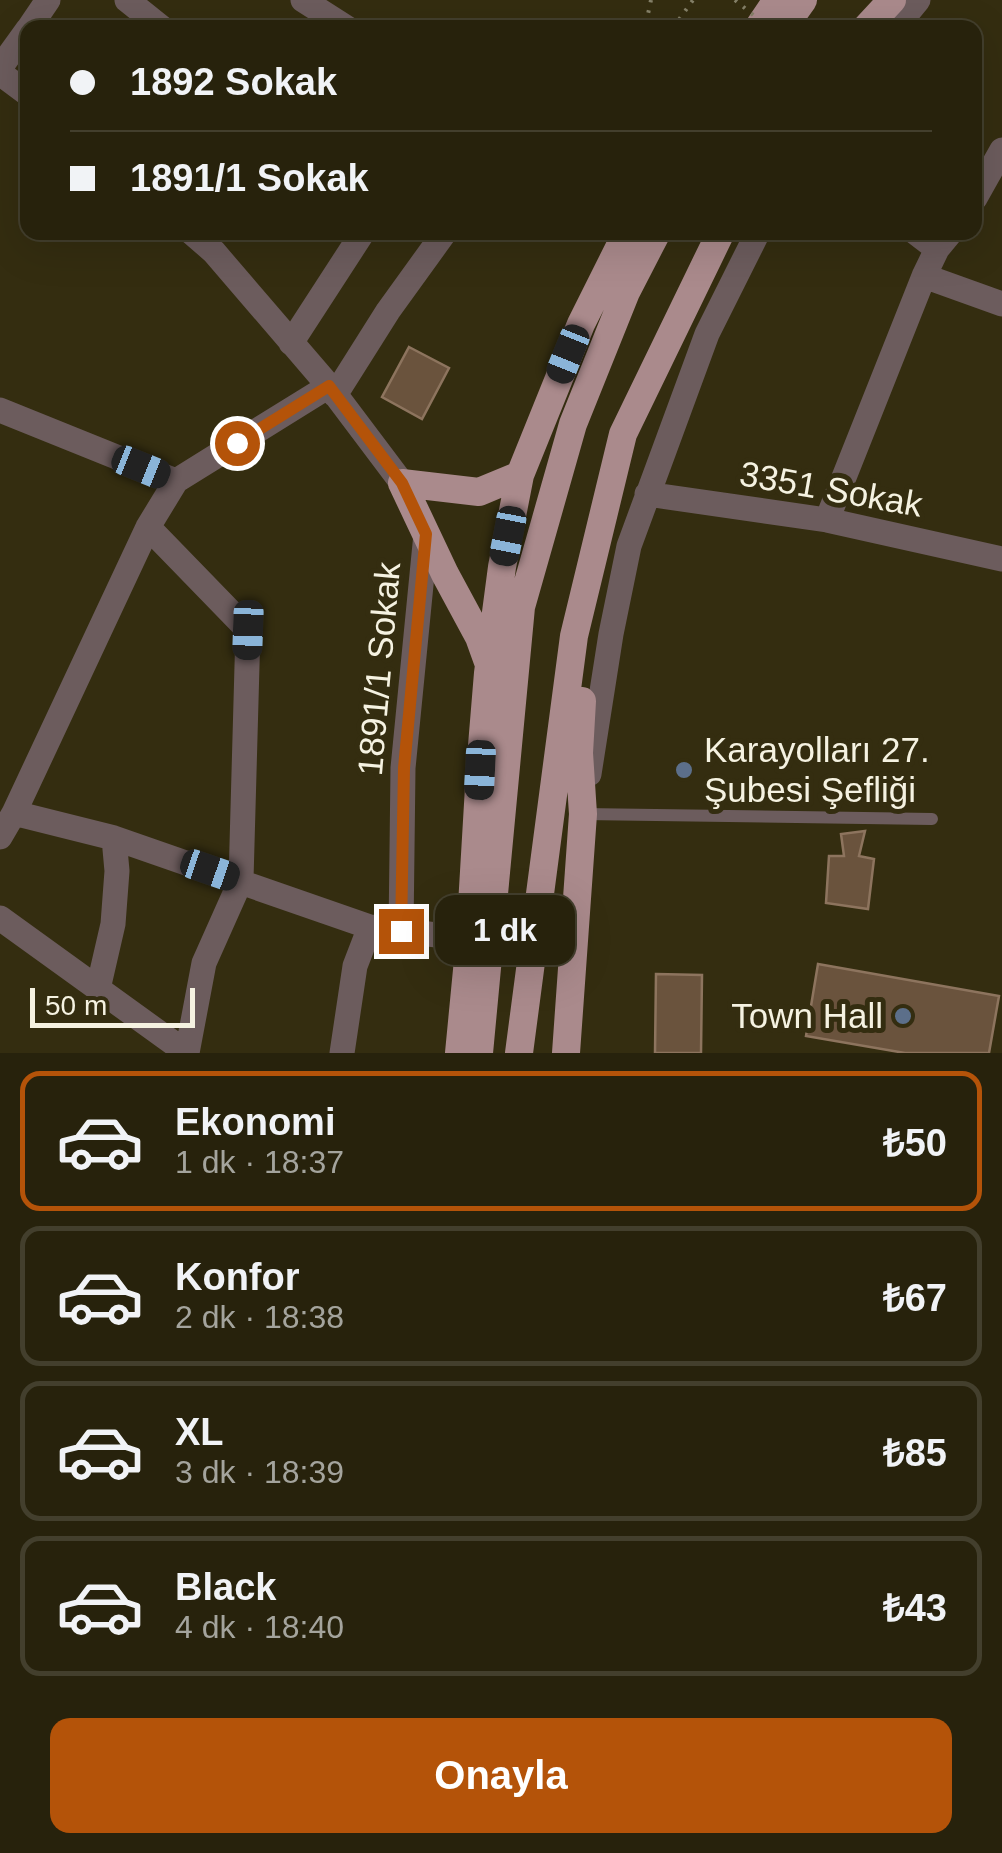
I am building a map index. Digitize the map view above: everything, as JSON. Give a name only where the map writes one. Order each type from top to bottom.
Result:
[{"type":"main road","points":[[873,20],[892,0]]},
{"type":"main road","points":[[460,1053],[489,665],[520,475],[581,324],[622,240]]},
{"type":"main road","points":[[480,1053],[521,607],[573,424],[626,292],[653,240]]},
{"type":"main road","points":[[519,1053],[574,636],[598,536],[623,434],[717,240]]},
{"type":"main road","points":[[402,483],[480,492],[520,475]]},
{"type":"main road","points":[[402,483],[489,665]]},
{"type":"main road","points":[[566,1053],[584,814],[579,752],[583,683],[597,596],[598,536]]},
{"type":"street","points":[[127,0],[149,20]]},
{"type":"street","points":[[302,0],[335,20]]},
{"type":"street","points":[[902,20],[918,0]]},
{"type":"street","points":[[20,40],[0,70],[20,87]]},
{"type":"street","points":[[982,186],[1002,150]]},
{"type":"street","points":[[291,343],[358,240]]},
{"type":"street","points":[[0,837],[148,527],[176,481],[332,390],[439,240]]},
{"type":"street","points":[[584,814],[614,616],[629,546],[707,334],[754,240]]},
{"type":"street","points":[[827,520],[924,276],[944,241]]},
{"type":"street","points":[[220,242],[291,343],[402,483]]},
{"type":"street","points":[[924,276],[1002,304]]},
{"type":"street","points":[[0,410],[176,481]]},
{"type":"street","name":"3351 Sokak","points":[[648,494],[827,520],[1002,559]]},
{"type":"street","points":[[0,918],[187,1053],[204,963],[241,880],[248,630],[148,527]]},
{"type":"street","name":"1891/1 Sokak","points":[[401,931],[404,768],[426,534]]},
{"type":"street","points":[[14,813],[114,838],[370,927],[470,939]]},
{"type":"street","points":[[98,989],[113,924],[117,870],[114,838]]},
{"type":"street","points":[[342,1053],[355,966],[370,927]]},
{"type":"lane","points":[[584,814],[932,819]]},
{"type":"path","points":[[736,0],[760,20]]},
{"type":"building","points":[[409,347],[449,368],[422,419],[382,397]]},
{"type":"building","points":[[865,831],[859,856],[874,859],[868,909],[826,903],[829,856],[844,856],[841,834]]},
{"type":"building","name":"Town Hall","points":[[818,964],[999,996],[989,1053],[905,1053],[806,1036]]},
{"type":"building","points":[[656,974],[702,975],[701,1053],[655,1053]]},
{"type":"place","name":"Karayolları 27. Şubesi Şefliği","points":[[684,770]]},
{"type":"place","name":"Town Hall","points":[[903,1016]]},
{"type":"route","points":[[237,443],[329,386],[402,483],[426,534],[404,768],[401,931]]}]
